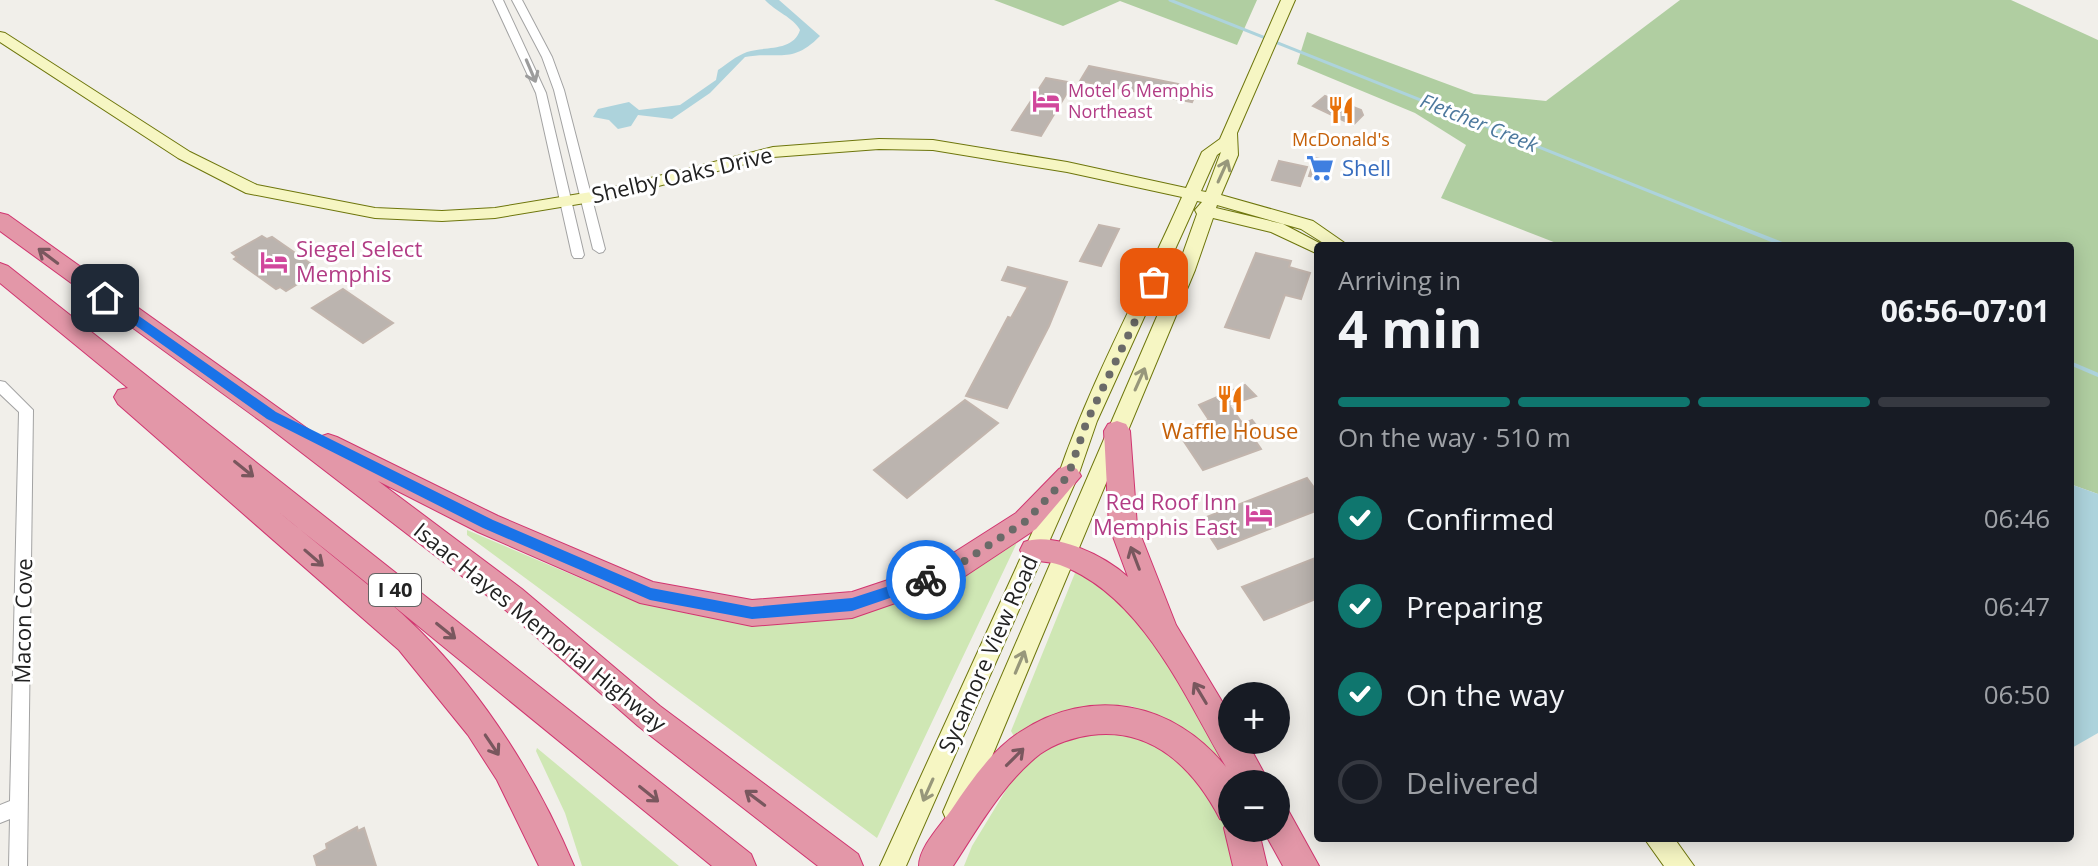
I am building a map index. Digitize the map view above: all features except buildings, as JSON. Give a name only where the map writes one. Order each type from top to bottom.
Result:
[{"type":"highway","name":"Isaac Hayes Memorial Highway","points":[[0,220],[271,415],[512,598],[649,716],[846,866]]},
{"type":"highway","name":"I 40","points":[[0,271],[739,866]]},
{"type":"highway","points":[[52,314],[106,379],[410,641],[479,725],[508,769],[557,866]]},
{"type":"highway","points":[[271,415],[488,524],[650,594],[752,613],[852,605],[946,573],[1026,521],[1068,476]]},
{"type":"highway","points":[[1117,431],[1123,526],[1163,631],[1246,770]]},
{"type":"highway","points":[[1034,550],[1065,554],[1114,582],[1163,631]]},
{"type":"highway","points":[[934,865],[989,783],[1028,744],[1069,723],[1104,717],[1132,719],[1161,729],[1209,768],[1218,784]]},
{"type":"highway","points":[[1244,842],[1250,866]]},
{"type":"highway","points":[[1288,842],[1302,866]]},
{"type":"main road","name":"Sycamore View Road","points":[[893,866],[1068,476],[1087,421],[1154,282],[1210,152],[1227,141],[1288,0]]},
{"type":"main road","name":"Shelby Oaks Drive","points":[[0,36],[184,155],[252,189],[257,198],[343,220],[406,228],[457,228],[794,161],[883,156],[944,157],[1291,218],[1334,242]]},
{"type":"main road","name":"Sycamore View Road","points":[[934,865],[1230,155],[1227,141]]},
{"type":"main road","name":"Shelby Oaks Drive","points":[[1209,205],[1299,236],[1314,245]]},
{"type":"main road","points":[[1660,842],[1681,866]]},
{"type":"street","points":[[498,0],[541,93],[578,255]]},
{"type":"street","points":[[517,0],[547,57],[559,90],[599,249]]},
{"type":"street","name":"Macon Cove","points":[[0,386],[26,410],[18,866]]},
{"type":"street","points":[[0,814],[18,807]]},
{"type":"green space","points":[[994,0],[1257,0],[1237,45],[1120,1],[1063,26]]},
{"type":"green space","points":[[1680,0],[2011,0],[2098,40],[2098,494],[2074,485],[2074,242],[1554,242],[1441,198],[1466,145],[1415,113],[1297,64],[1307,32],[1474,94],[1546,101]]},
{"type":"green space","points":[[467,530],[629,599],[773,622],[876,606],[1022,532],[877,838],[467,535]]},
{"type":"green space","points":[[1085,571],[1156,635],[1213,727],[1218,741],[1218,754],[1223,754],[1229,770],[1221,770],[1180,727],[1131,706],[1082,709],[1016,740],[1011,731],[1075,573]]},
{"type":"green space","points":[[1111,726],[1185,757],[1218,805],[1218,842],[1234,842],[1239,866],[964,866],[972,846],[1029,752]]},
{"type":"green space","points":[[537,748],[679,866],[582,866],[565,813]]},
{"type":"water","points":[[765,0],[779,0],[820,36],[792,54],[745,57],[710,93],[672,119],[638,115],[631,126],[618,129],[609,120],[593,117],[598,109],[629,102],[639,110],[680,105],[716,80],[718,70],[739,56],[791,42],[800,30]]},
{"type":"water","points":[[2074,485],[2098,494],[2098,733],[2074,747]]},
{"type":"waterway","name":"Fletcher Creek","points":[[1170,0],[1744,229]]},
{"type":"waterway","name":"Fletcher Creek","points":[[1739,227],[1777,242]]},
{"type":"waterway","name":"Fletcher Creek","points":[[2074,365],[2098,375]]},
{"type":"way so far","points":[[926,580],[946,573],[1026,521],[1068,476],[1087,421],[1154,282]]},
{"type":"place","name":"Motel 6 Memphis Northeast","points":[[1046,101]]},
{"type":"place","name":"McDonald's","points":[[1341,110]]},
{"type":"place","name":"Shell","points":[[1320,168]]},
{"type":"place","name":"Siegel Select Memphis","points":[[274,262]]},
{"type":"place","name":"Waffle House","points":[[1230,399]]},
{"type":"place","name":"Red Roof Inn Memphis East","points":[[1259,515]]},
{"type":"route","points":[[105,298],[271,415],[488,524],[650,594],[752,613],[852,605],[926,580]]}]
